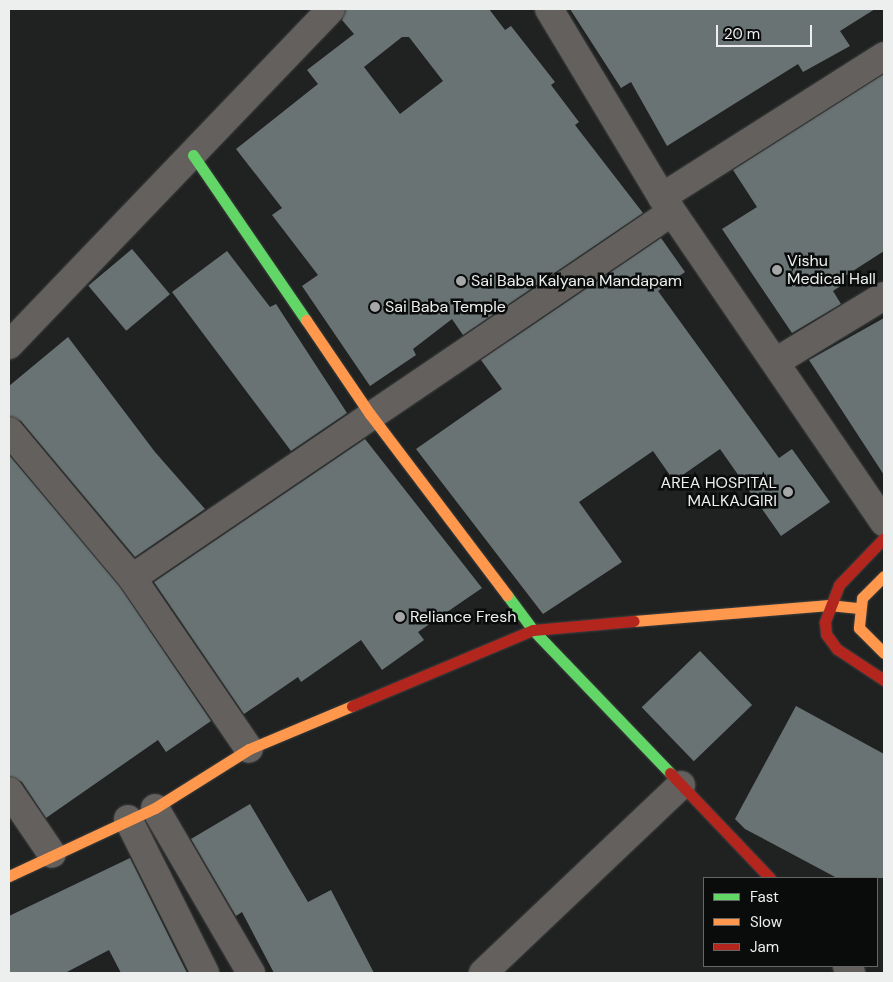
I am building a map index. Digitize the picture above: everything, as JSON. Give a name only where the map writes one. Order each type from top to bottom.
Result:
[{"type":"street","points":[[9,345],[331,9]]},
{"type":"street","points":[[549,9],[667,204],[777,361],[884,522]]},
{"type":"street","points":[[132,578],[370,414],[667,204],[884,56]]},
{"type":"street","points":[[193,155],[370,414],[533,630],[769,877]]},
{"type":"street","points":[[777,361],[884,296]]},
{"type":"street","points":[[9,431],[132,578],[249,749]]},
{"type":"street","points":[[884,538],[845,579],[829,605],[826,634],[837,649],[884,680]]},
{"type":"street","points":[[884,576],[871,586],[859,608],[858,628],[884,653]]},
{"type":"street","points":[[9,876],[52,854],[155,808],[249,749],[533,630],[829,605],[859,608]]},
{"type":"street","points":[[483,973],[681,785]]},
{"type":"street","points":[[9,791],[52,854]]},
{"type":"street","points":[[155,808],[251,973]]},
{"type":"street","points":[[128,819],[205,973]]},
{"type":"building","points":[[346,9],[489,9],[505,30],[511,26],[555,82],[551,85],[579,122],[575,125],[643,213],[463,335],[452,319],[413,349],[416,355],[370,386],[302,286],[318,275],[272,215],[282,208],[236,149],[318,84],[307,70],[354,34],[342,20]],"holes":[[[402,37],[409,37],[443,81],[400,114],[364,67]]]},
{"type":"building","points":[[570,9],[875,9],[840,31],[850,46],[803,72],[798,64],[667,146],[631,82],[621,88]]},
{"type":"building","points":[[884,74],[884,251],[842,278],[845,283],[833,291],[841,304],[792,333],[722,229],[757,207],[733,170]]},
{"type":"building","points":[[661,238],[685,272],[658,291],[779,458],[792,449],[830,502],[781,536],[720,449],[674,481],[653,451],[579,502],[622,562],[543,614],[416,449],[502,389],[481,360]]},
{"type":"building","points":[[132,249],[170,294],[126,331],[88,286]]},
{"type":"building","points":[[227,251],[270,307],[276,304],[347,413],[291,451],[172,292]]},
{"type":"building","points":[[884,318],[884,475],[809,360]]},
{"type":"building","points":[[68,337],[155,452],[205,509],[135,557],[21,421],[9,416],[9,386]]},
{"type":"building","points":[[365,439],[482,588],[418,632],[424,640],[382,670],[361,640],[301,682],[298,677],[244,714],[154,582]]},
{"type":"building","points":[[9,455],[120,587],[211,721],[166,752],[158,740],[46,818],[22,782],[9,776]]},
{"type":"building","points":[[700,651],[752,705],[694,761],[642,707]]},
{"type":"building","points":[[796,706],[884,754],[884,878],[835,877],[745,829],[735,819]]},
{"type":"building","points":[[250,804],[308,902],[331,890],[374,973],[274,973],[242,912],[236,916],[191,839]]},
{"type":"building","points":[[130,858],[187,973],[121,973],[109,950],[65,973],[9,973],[9,916]]},
{"type":"traffic: fast","points":[[193,155],[306,320]]},
{"type":"traffic: fast","points":[[507,595],[533,630],[670,773]]},
{"type":"traffic: slow","points":[[306,320],[370,414],[507,595]]},
{"type":"traffic: slow","points":[[884,576],[862,598],[859,628],[884,653]]},
{"type":"traffic: slow","points":[[634,621],[829,605],[859,608]]},
{"type":"traffic: slow","points":[[9,876],[155,808],[249,749],[352,706]]},
{"type":"traffic: jam","points":[[884,538],[839,585],[825,622],[826,634],[837,649],[884,680]]},
{"type":"traffic: jam","points":[[352,706],[533,630],[634,621]]},
{"type":"traffic: jam","points":[[670,773],[769,877]]},
{"type":"place","name":"Vishu Medical Hall","points":[[777,270]]},
{"type":"place","name":"Sai Baba Kalyana Mandapam","points":[[461,281]]},
{"type":"place","name":"Sai Baba Temple","points":[[375,307]]},
{"type":"place","name":"AREA HOSPITAL MALKAJGIRI","points":[[788,492]]},
{"type":"place","name":"Reliance Fresh","points":[[400,617]]}]
